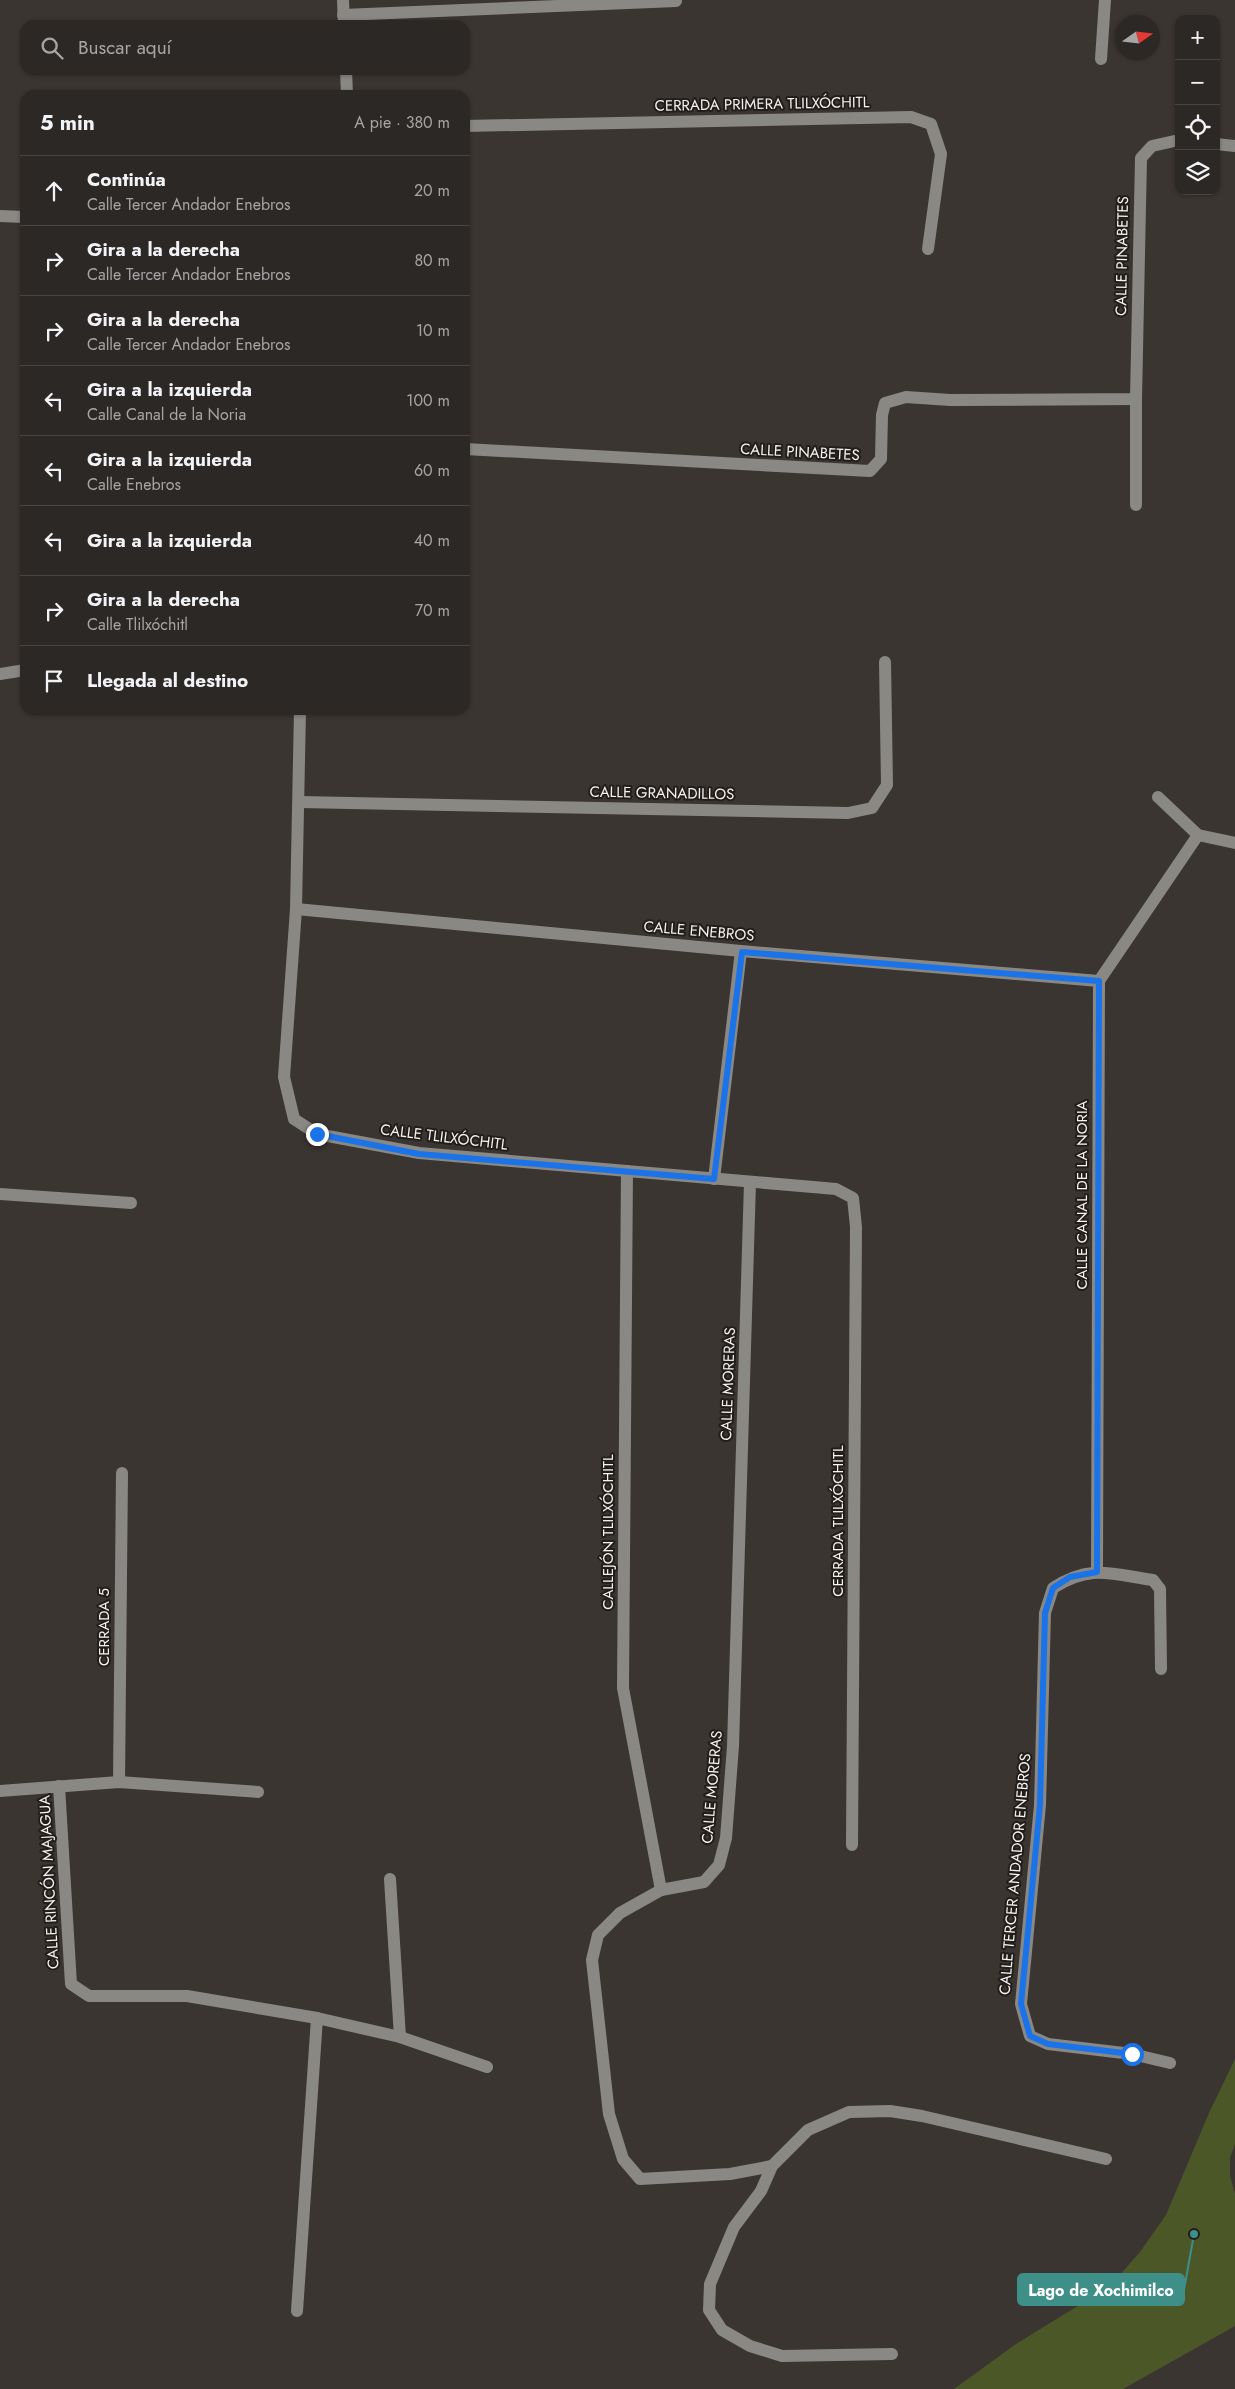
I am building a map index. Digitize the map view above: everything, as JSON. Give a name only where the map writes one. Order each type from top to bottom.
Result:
[{"type":"street","points":[[343,0],[344,20],[676,1]]},
{"type":"street","points":[[1101,58],[1105,0]]},
{"type":"street","points":[[346,75],[347,90]]},
{"type":"street","name":"CERRADA PRIMERA TLILXÓCHITL","points":[[470,126],[911,117],[931,124],[941,154],[928,249]]},
{"type":"street","name":"CALLE PINABETES","points":[[1136,505],[1136,399],[1141,158],[1152,146],[1175,141]]},
{"type":"street","points":[[1220,144],[1235,146]]},
{"type":"street","points":[[0,216],[20,217]]},
{"type":"street","name":"CALLE PINABETES","points":[[470,449],[870,471],[881,459],[882,415],[885,403],[906,397],[950,400],[1136,399]]},
{"type":"street","name":"CALLE GRANADILLOS","points":[[300,802],[848,813],[872,808],[887,785],[885,662]]},
{"type":"street","points":[[0,674],[20,671]]},
{"type":"street","name":"CALLE TLILXÓCHITL","points":[[300,715],[300,802],[296,909],[284,1077],[294,1119],[317,1134],[419,1154],[836,1189],[852,1198]]},
{"type":"street","points":[[1158,797],[1198,835],[1235,843]]},
{"type":"street","points":[[1099,981],[1198,835]]},
{"type":"street","name":"CALLE ENEBROS","points":[[296,909],[742,952],[1099,981]]},
{"type":"street","points":[[714,1179],[742,952]]},
{"type":"street","name":"CALLE CANAL DE LA NORIA","points":[[1097,1572],[1099,981]]},
{"type":"street","name":"CALLEJÓN TLILXÓCHITL","points":[[627,1171],[622,1688],[661,1890]]},
{"type":"street","name":"CALLE MORERAS","points":[[750,1182],[733,1746],[726,1838],[719,1865],[704,1882],[661,1890],[620,1914],[598,1935],[592,1960],[609,2114],[623,2159],[640,2179],[730,2174],[772,2166]]},
{"type":"street","points":[[0,1194],[131,1203]]},
{"type":"street","name":"CERRADA TLILXÓCHITL","points":[[852,1198],[856,1227],[852,1844]]},
{"type":"street","name":"CERRADA 5","points":[[119,1782],[122,1473]]},
{"type":"street","points":[[1097,1572],[1153,1580],[1160,1589],[1161,1670]]},
{"type":"street","name":"CALLE TERCER ANDADOR ENEBROS","points":[[1097,1572],[1070,1577],[1053,1588],[1045,1613],[1040,1805],[1021,2004],[1030,2036],[1048,2044],[1132,2054],[1170,2063]]},
{"type":"street","points":[[0,1791],[119,1782],[258,1792]]},
{"type":"street","name":"CALLE RINCÓN MAJAGUA","points":[[59,1786],[71,1984],[89,1996],[187,1996],[317,2018]]},
{"type":"street","points":[[390,1879],[400,2037]]},
{"type":"street","points":[[297,2311],[317,2018],[400,2037],[488,2067]]},
{"type":"street","points":[[892,2354],[782,2356],[750,2346],[722,2330],[709,2310],[710,2284],[721,2254],[734,2227],[761,2191],[772,2166],[808,2130],[849,2112],[890,2111],[922,2116],[1106,2159]]},
{"type":"shaded area","points":[[1235,2059],[1235,2144],[1230,2158],[1230,2176],[1235,2194],[1235,2326],[1123,2389],[954,2389],[1016,2344],[1110,2286],[1140,2252],[1166,2215],[1209,2113]]},
{"type":"place","name":"Lago de Xochimilco","points":[[1194,2234]]},
{"type":"route","points":[[317,1134],[419,1154],[714,1179],[742,952],[1099,981],[1097,1572],[1070,1577],[1053,1588],[1045,1613],[1040,1805],[1021,2004],[1030,2036],[1048,2044],[1132,2054]]}]
